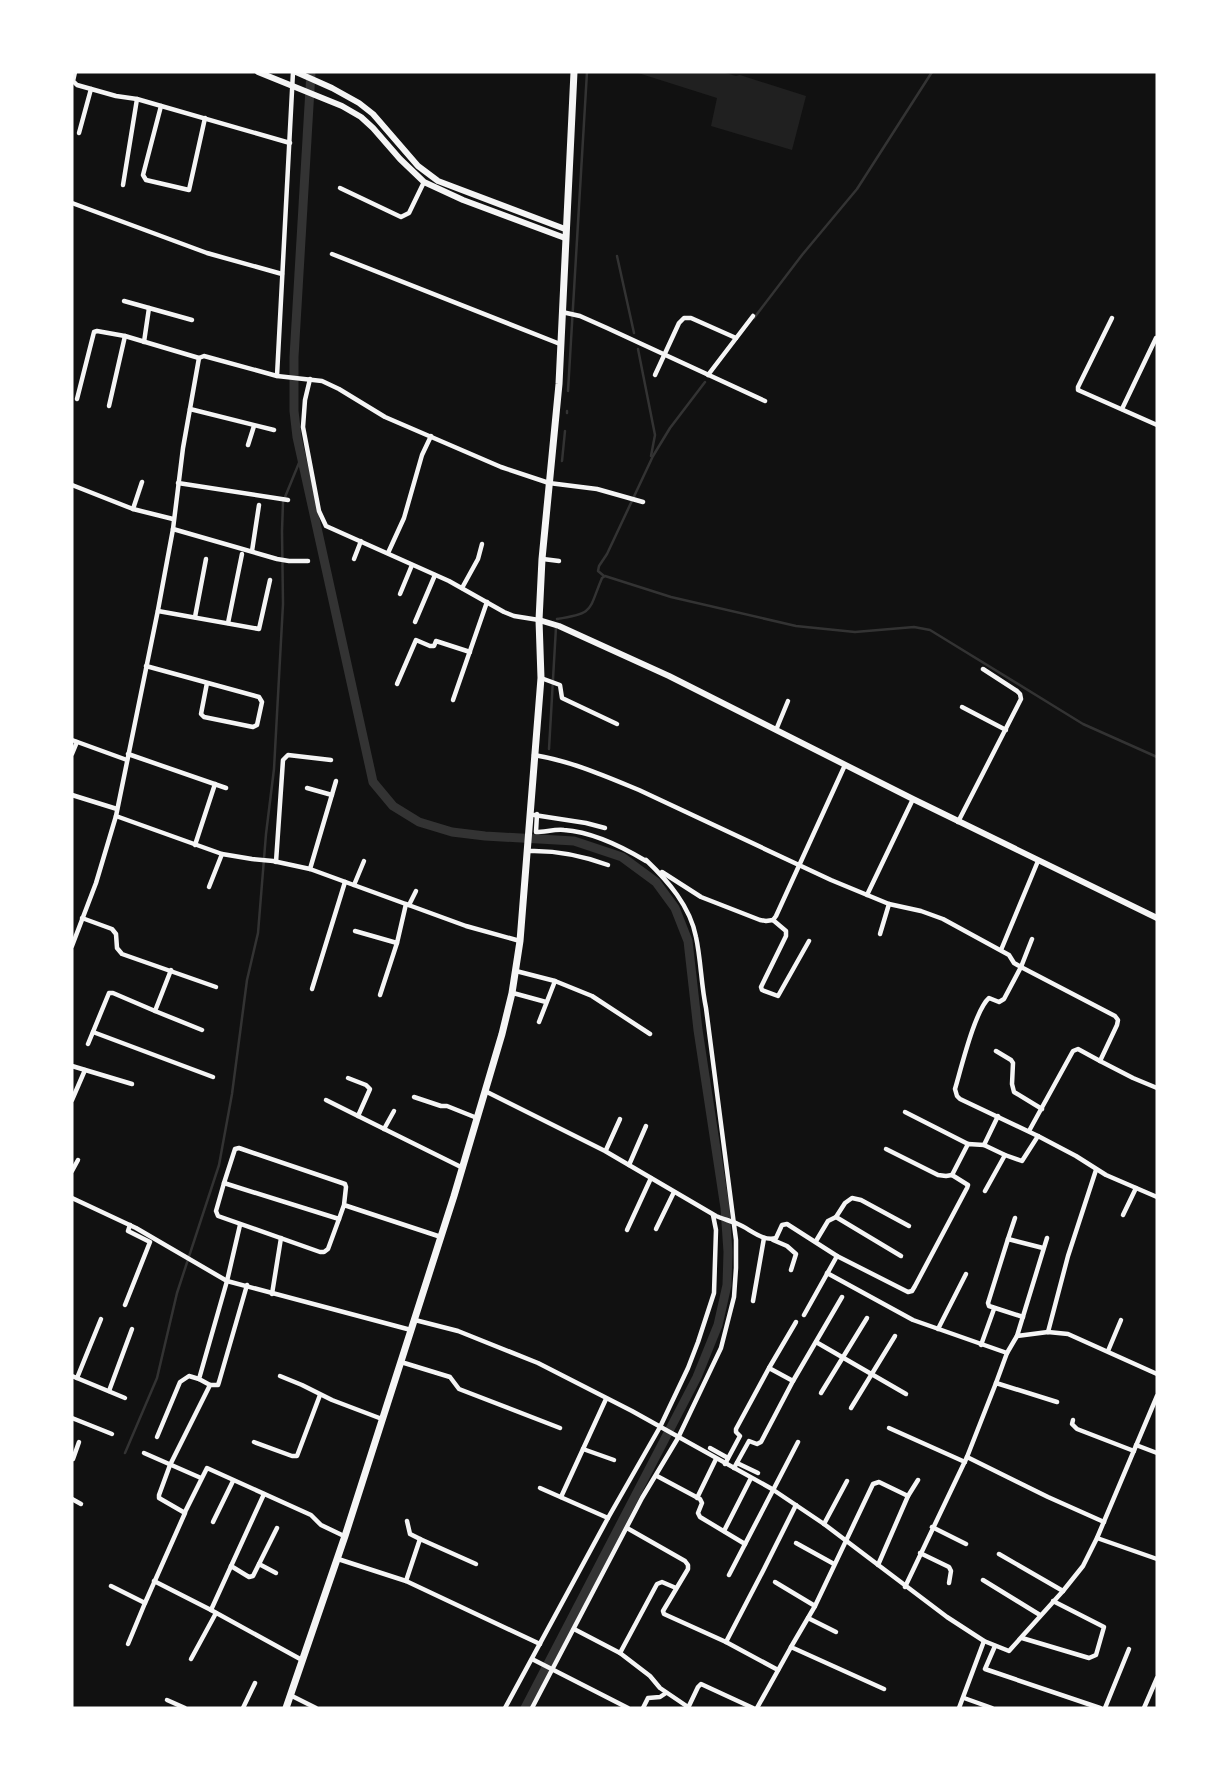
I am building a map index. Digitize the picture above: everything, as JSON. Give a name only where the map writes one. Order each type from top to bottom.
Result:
[{"type":"main road","points":[[258,72],[342,106],[361,117],[424,182],[463,200],[565,238]]},
{"type":"main road","points":[[296,72],[359,103],[373,114],[418,166],[438,181],[565,229]]},
{"type":"main road","points":[[286,1708],[415,1320],[463,1168],[512,993],[520,941],[528,831],[535,815],[537,755],[545,679],[539,620],[551,560],[560,344],[565,313],[565,229],[574,72]]},
{"type":"main road","points":[[539,620],[559,626],[669,676],[913,800],[1157,918]]},
{"type":"street","points":[[75,72],[74,84],[137,99],[290,143]]},
{"type":"street","points":[[280,376],[282,274],[296,72]]},
{"type":"street","points":[[79,133],[91,89]]},
{"type":"street","points":[[123,185],[137,99]]},
{"type":"street","points":[[161,106],[143,175],[146,180],[189,190],[205,118]]},
{"type":"street","points":[[340,188],[401,217],[409,214],[424,182]]},
{"type":"street","points":[[72,203],[207,253],[282,274]]},
{"type":"street","points":[[332,254],[560,344]]},
{"type":"street","points":[[124,301],[192,320]]},
{"type":"street","points":[[144,342],[149,308]]},
{"type":"street","points":[[565,313],[580,316],[631,338],[765,401]]},
{"type":"street","points":[[708,375],[753,316]]},
{"type":"street","points":[[654,375],[684,318],[691,318],[736,338]]},
{"type":"street","points":[[1112,318],[1078,390],[1157,425]]},
{"type":"street","points":[[77,399],[94,332],[125,336],[199,358],[204,356],[280,376],[322,381],[385,417],[501,467],[553,483],[597,489],[643,502]]},
{"type":"street","points":[[109,406],[125,336]]},
{"type":"street","points":[[1122,409],[1156,338]]},
{"type":"street","points":[[72,946],[96,883],[116,816],[158,611],[199,358]]},
{"type":"street","points":[[309,379],[305,400],[304,435],[323,522],[331,529],[435,575],[514,616],[539,620]]},
{"type":"street","points":[[190,408],[274,430]]},
{"type":"street","points":[[248,445],[254,426]]},
{"type":"street","points":[[388,553],[404,518],[417,470],[431,436]]},
{"type":"street","points":[[133,509],[142,482]]},
{"type":"street","points":[[178,483],[288,500]]},
{"type":"street","points":[[72,485],[133,509],[173,519]]},
{"type":"street","points":[[251,551],[258,505]]},
{"type":"street","points":[[173,528],[277,559],[309,561]]},
{"type":"street","points":[[354,559],[361,541]]},
{"type":"street","points":[[462,588],[478,559],[482,544]]},
{"type":"street","points":[[228,623],[243,554]]},
{"type":"street","points":[[195,617],[206,559]]},
{"type":"street","points":[[400,594],[412,565]]},
{"type":"street","points":[[415,622],[435,575]]},
{"type":"street","points":[[158,611],[260,629],[270,580]]},
{"type":"street","points":[[453,701],[487,602]]},
{"type":"street","points":[[397,684],[416,640],[430,646],[434,646],[436,641],[470,652]]},
{"type":"street","points":[[146,666],[259,697],[262,702],[257,725],[253,727],[204,717],[201,714],[207,683]]},
{"type":"street","points":[[958,822],[1020,704],[1020,694],[983,669]]},
{"type":"street","points":[[545,679],[560,685],[562,698],[617,724]]},
{"type":"street","points":[[776,730],[788,701]]},
{"type":"street","points":[[962,707],[1006,730]]},
{"type":"street","points":[[72,754],[74,741],[226,788]]},
{"type":"street","points":[[537,755],[597,773],[639,790],[831,880],[889,904],[943,919],[1009,955],[1014,963],[1021,967],[1115,1016],[1117,1025],[1100,1061]]},
{"type":"street","points":[[275,861],[285,756],[331,760]]},
{"type":"street","points":[[605,828],[535,815],[536,832],[561,830],[592,835],[646,860],[701,897],[760,920],[773,920],[845,765]]},
{"type":"street","points":[[310,869],[336,781]]},
{"type":"street","points":[[194,845],[215,784]]},
{"type":"street","points":[[307,788],[332,795]]},
{"type":"street","points":[[72,795],[117,809]]},
{"type":"street","points":[[867,895],[913,800]]},
{"type":"street","points":[[116,816],[222,854],[310,869],[466,926],[520,941]]},
{"type":"street","points":[[527,850],[565,852],[608,865]]},
{"type":"street","points":[[209,887],[222,854]]},
{"type":"street","points":[[532,1708],[642,1498],[677,1438],[717,1357],[734,1297],[736,1240],[696,937],[690,916],[674,890],[646,860]]},
{"type":"street","points":[[354,885],[364,861]]},
{"type":"street","points":[[1000,950],[1038,861]]},
{"type":"street","points":[[312,989],[345,883]]},
{"type":"street","points":[[380,995],[408,904],[416,891]]},
{"type":"street","points":[[880,933],[889,904]]},
{"type":"street","points":[[82,918],[112,929],[116,934],[117,948],[122,954],[216,987]]},
{"type":"street","points":[[773,920],[787,934],[761,986],[762,990],[778,996],[809,941]]},
{"type":"street","points":[[355,931],[397,943]]},
{"type":"street","points":[[1032,939],[1021,967],[1002,1002],[989,998],[984,1003],[969,1040],[955,1089],[957,1096],[1076,1156],[1096,1170],[1157,1197]]},
{"type":"street","points":[[155,1011],[171,970]]},
{"type":"street","points":[[515,970],[555,981],[592,996],[650,1034]]},
{"type":"street","points":[[539,1022],[555,981]]},
{"type":"street","points":[[88,1044],[109,993],[202,1030]]},
{"type":"street","points":[[512,993],[546,1002]]},
{"type":"street","points":[[93,1032],[213,1077]]},
{"type":"street","points":[[1029,1131],[1073,1051],[1079,1048],[1133,1079],[1157,1088]]},
{"type":"street","points":[[996,1051],[1013,1063],[1014,1092],[1042,1109]]},
{"type":"street","points":[[72,1066],[132,1084]]},
{"type":"street","points":[[72,1100],[85,1070]]},
{"type":"street","points":[[348,1078],[370,1089],[358,1116]]},
{"type":"street","points":[[485,1090],[606,1151],[714,1215],[792,1250],[796,1254],[790,1270]]},
{"type":"street","points":[[414,1097],[477,1118]]},
{"type":"street","points":[[326,1100],[463,1168]]},
{"type":"street","points":[[384,1129],[394,1111]]},
{"type":"street","points":[[905,1112],[968,1144],[984,1145],[1022,1161],[1038,1136]]},
{"type":"street","points":[[984,1145],[998,1116]]},
{"type":"street","points":[[606,1151],[620,1119]]},
{"type":"street","points":[[629,1166],[646,1126]]},
{"type":"street","points":[[952,1175],[968,1144]]},
{"type":"street","points":[[239,1148],[345,1184],[344,1205],[328,1249],[324,1252],[218,1216],[223,1183],[234,1149],[239,1148]]},
{"type":"street","points":[[773,1240],[784,1224],[788,1224],[836,1256],[903,1290],[912,1291],[968,1185],[952,1175],[938,1175],[886,1149]]},
{"type":"street","points":[[985,1191],[1005,1155]]},
{"type":"street","points":[[72,1171],[78,1160]]},
{"type":"street","points":[[1048,1332],[1068,1256],[1096,1170]]},
{"type":"street","points":[[626,1230],[651,1178]]},
{"type":"street","points":[[223,1183],[339,1219]]},
{"type":"street","points":[[1123,1215],[1136,1188]]},
{"type":"street","points":[[656,1229],[674,1192]]},
{"type":"street","points":[[72,1198],[181,1252],[227,1281],[411,1330]]},
{"type":"street","points":[[816,1241],[828,1222],[836,1217],[845,1203],[852,1198],[909,1226]]},
{"type":"street","points":[[344,1205],[441,1237]]},
{"type":"street","points":[[505,1708],[608,1518],[661,1428],[688,1368],[714,1293],[714,1215]]},
{"type":"street","points":[[836,1217],[901,1256]]},
{"type":"street","points":[[1015,1218],[988,1303],[994,1309],[1023,1317]]},
{"type":"street","points":[[125,1304],[150,1242],[128,1231],[130,1225]]},
{"type":"street","points":[[199,1379],[240,1225]]},
{"type":"street","points":[[272,1294],[281,1238]]},
{"type":"street","points":[[753,1301],[764,1238]]},
{"type":"street","points":[[905,1587],[966,1460],[1007,1353],[1017,1336],[1046,1238]]},
{"type":"street","points":[[1008,1239],[1043,1248]]},
{"type":"street","points":[[804,1315],[836,1256]]},
{"type":"street","points":[[827,1273],[913,1321],[1007,1353]]},
{"type":"street","points":[[938,1329],[966,1274]]},
{"type":"street","points":[[157,1437],[180,1382],[189,1376],[210,1385],[218,1385],[247,1286]]},
{"type":"street","points":[[796,1322],[736,1429],[740,1436],[757,1444],[761,1442],[842,1297]]},
{"type":"street","points":[[981,1345],[994,1309]]},
{"type":"street","points":[[821,1393],[867,1318]]},
{"type":"street","points":[[101,1319],[74,1377],[125,1398]]},
{"type":"street","points":[[415,1320],[458,1331],[505,1348],[538,1363],[725,1464],[758,1473]]},
{"type":"street","points":[[1108,1351],[1121,1320]]},
{"type":"street","points":[[109,1391],[132,1329]]},
{"type":"street","points":[[1017,1336],[1048,1332],[1068,1334],[1157,1374]]},
{"type":"street","points":[[851,1408],[895,1336]]},
{"type":"street","points":[[816,1341],[906,1394]]},
{"type":"street","points":[[401,1362],[450,1377],[459,1389],[560,1428]]},
{"type":"street","points":[[769,1368],[793,1381]]},
{"type":"street","points":[[280,1376],[383,1420]]},
{"type":"street","points":[[996,1383],[1057,1402]]},
{"type":"street","points":[[185,1512],[159,1496],[170,1465],[210,1385]]},
{"type":"street","points":[[254,1442],[297,1456],[320,1395]]},
{"type":"street","points":[[736,1466],[824,1524],[947,1617],[984,1641],[1009,1651],[1083,1566],[1157,1396]]},
{"type":"street","points":[[561,1497],[606,1399]]},
{"type":"street","points":[[72,1418],[112,1434]]},
{"type":"street","points":[[1073,1420],[1074,1427],[1085,1433],[1134,1451]]},
{"type":"street","points":[[888,1428],[1104,1521]]},
{"type":"street","points":[[725,1464],[740,1436]]},
{"type":"street","points":[[736,1466],[749,1441]]},
{"type":"street","points":[[729,1575],[798,1442]]},
{"type":"street","points":[[72,1460],[79,1443]]},
{"type":"street","points":[[1136,1445],[1157,1453]]},
{"type":"street","points":[[710,1448],[729,1458]]},
{"type":"street","points":[[583,1449],[614,1460]]},
{"type":"street","points":[[144,1452],[201,1478]]},
{"type":"street","points":[[697,1498],[716,1459]]},
{"type":"street","points":[[128,1644],[207,1468],[311,1516],[321,1525],[345,1536]]},
{"type":"street","points":[[656,1475],[697,1498],[702,1503],[699,1516],[745,1544]]},
{"type":"street","points":[[724,1531],[751,1478]]},
{"type":"street","points":[[878,1565],[908,1496],[918,1480]]},
{"type":"street","points":[[213,1522],[233,1481]]},
{"type":"street","points":[[824,1524],[847,1481]]},
{"type":"street","points":[[574,1629],[620,1653],[650,1676],[666,1693],[688,1708],[701,1684],[755,1708],[808,1618],[873,1484],[879,1482],[908,1496]]},
{"type":"street","points":[[540,1488],[608,1518]]},
{"type":"street","points":[[191,1659],[264,1494]]},
{"type":"street","points":[[72,1499],[81,1504]]},
{"type":"street","points":[[726,1642],[796,1505]]},
{"type":"street","points":[[407,1521],[410,1534],[476,1564]]},
{"type":"street","points":[[932,1527],[966,1544]]},
{"type":"street","points":[[231,1566],[250,1577],[253,1576],[277,1528]]},
{"type":"street","points":[[627,1528],[687,1563],[688,1569],[663,1611],[664,1614],[726,1642],[778,1670]]},
{"type":"street","points":[[1097,1538],[1157,1559]]},
{"type":"street","points":[[406,1581],[420,1539]]},
{"type":"street","points":[[796,1543],[834,1564]]},
{"type":"street","points":[[920,1553],[949,1567],[949,1583]]},
{"type":"street","points":[[999,1554],[1063,1591]]},
{"type":"street","points":[[337,1559],[406,1581],[540,1644]]},
{"type":"street","points":[[258,1564],[276,1573]]},
{"type":"street","points":[[983,1580],[1040,1615]]},
{"type":"street","points":[[154,1581],[302,1660]]},
{"type":"street","points":[[775,1582],[814,1606]]},
{"type":"street","points":[[620,1653],[657,1584],[676,1588]]},
{"type":"street","points":[[111,1586],[145,1603]]},
{"type":"street","points":[[1022,1638],[1089,1658],[1097,1654],[1104,1627],[1053,1601]]},
{"type":"street","points":[[808,1618],[836,1632]]},
{"type":"street","points":[[959,1708],[984,1641]]},
{"type":"street","points":[[985,1668],[995,1646]]},
{"type":"street","points":[[791,1647],[884,1689]]},
{"type":"street","points":[[1105,1708],[1129,1649]]},
{"type":"street","points":[[533,1660],[628,1708]]},
{"type":"street","points":[[974,1665],[1100,1708]]},
{"type":"street","points":[[1144,1708],[1157,1678]]},
{"type":"street","points":[[243,1708],[255,1683]]},
{"type":"street","points":[[643,1708],[648,1698],[660,1697],[666,1693]]},
{"type":"street","points":[[290,1695],[316,1708]]},
{"type":"street","points":[[964,1698],[992,1708]]},
{"type":"street","points":[[1067,1708],[1070,1699]]},
{"type":"street","points":[[167,1700],[185,1708]]},
{"type":"shaded area","points":[[635,72],[722,72],[806,96],[792,150],[711,126],[717,98]]},
{"type":"waterway","points":[[311,72],[294,357],[294,411],[297,437],[373,782],[393,806],[419,822],[452,832],[574,841],[622,857],[656,882],[675,908],[688,941],[698,1030],[725,1208],[727,1285],[718,1325],[697,1377],[525,1708]]},
{"type":"waterway","points":[[568,391],[587,72]]},
{"type":"waterway","points":[[754,318],[857,189],[932,72]]},
{"type":"waterway","points":[[617,256],[634,333]]},
{"type":"waterway","points":[[638,349],[655,435],[651,456]]},
{"type":"waterway","points":[[604,576],[598,571],[599,566],[653,456],[670,428],[705,382]]},
{"type":"waterway","points":[[562,461],[565,431]]},
{"type":"waterway","points":[[125,1453],[157,1378],[177,1293],[219,1165],[232,1094],[247,980],[258,933],[274,769],[283,604],[283,502],[301,458]]},
{"type":"waterway","points":[[557,619],[578,615],[588,609],[605,576],[671,597],[796,626],[855,632],[914,627],[930,630],[1083,724],[1157,757]]},
{"type":"waterway","points":[[549,749],[556,627]]}]
